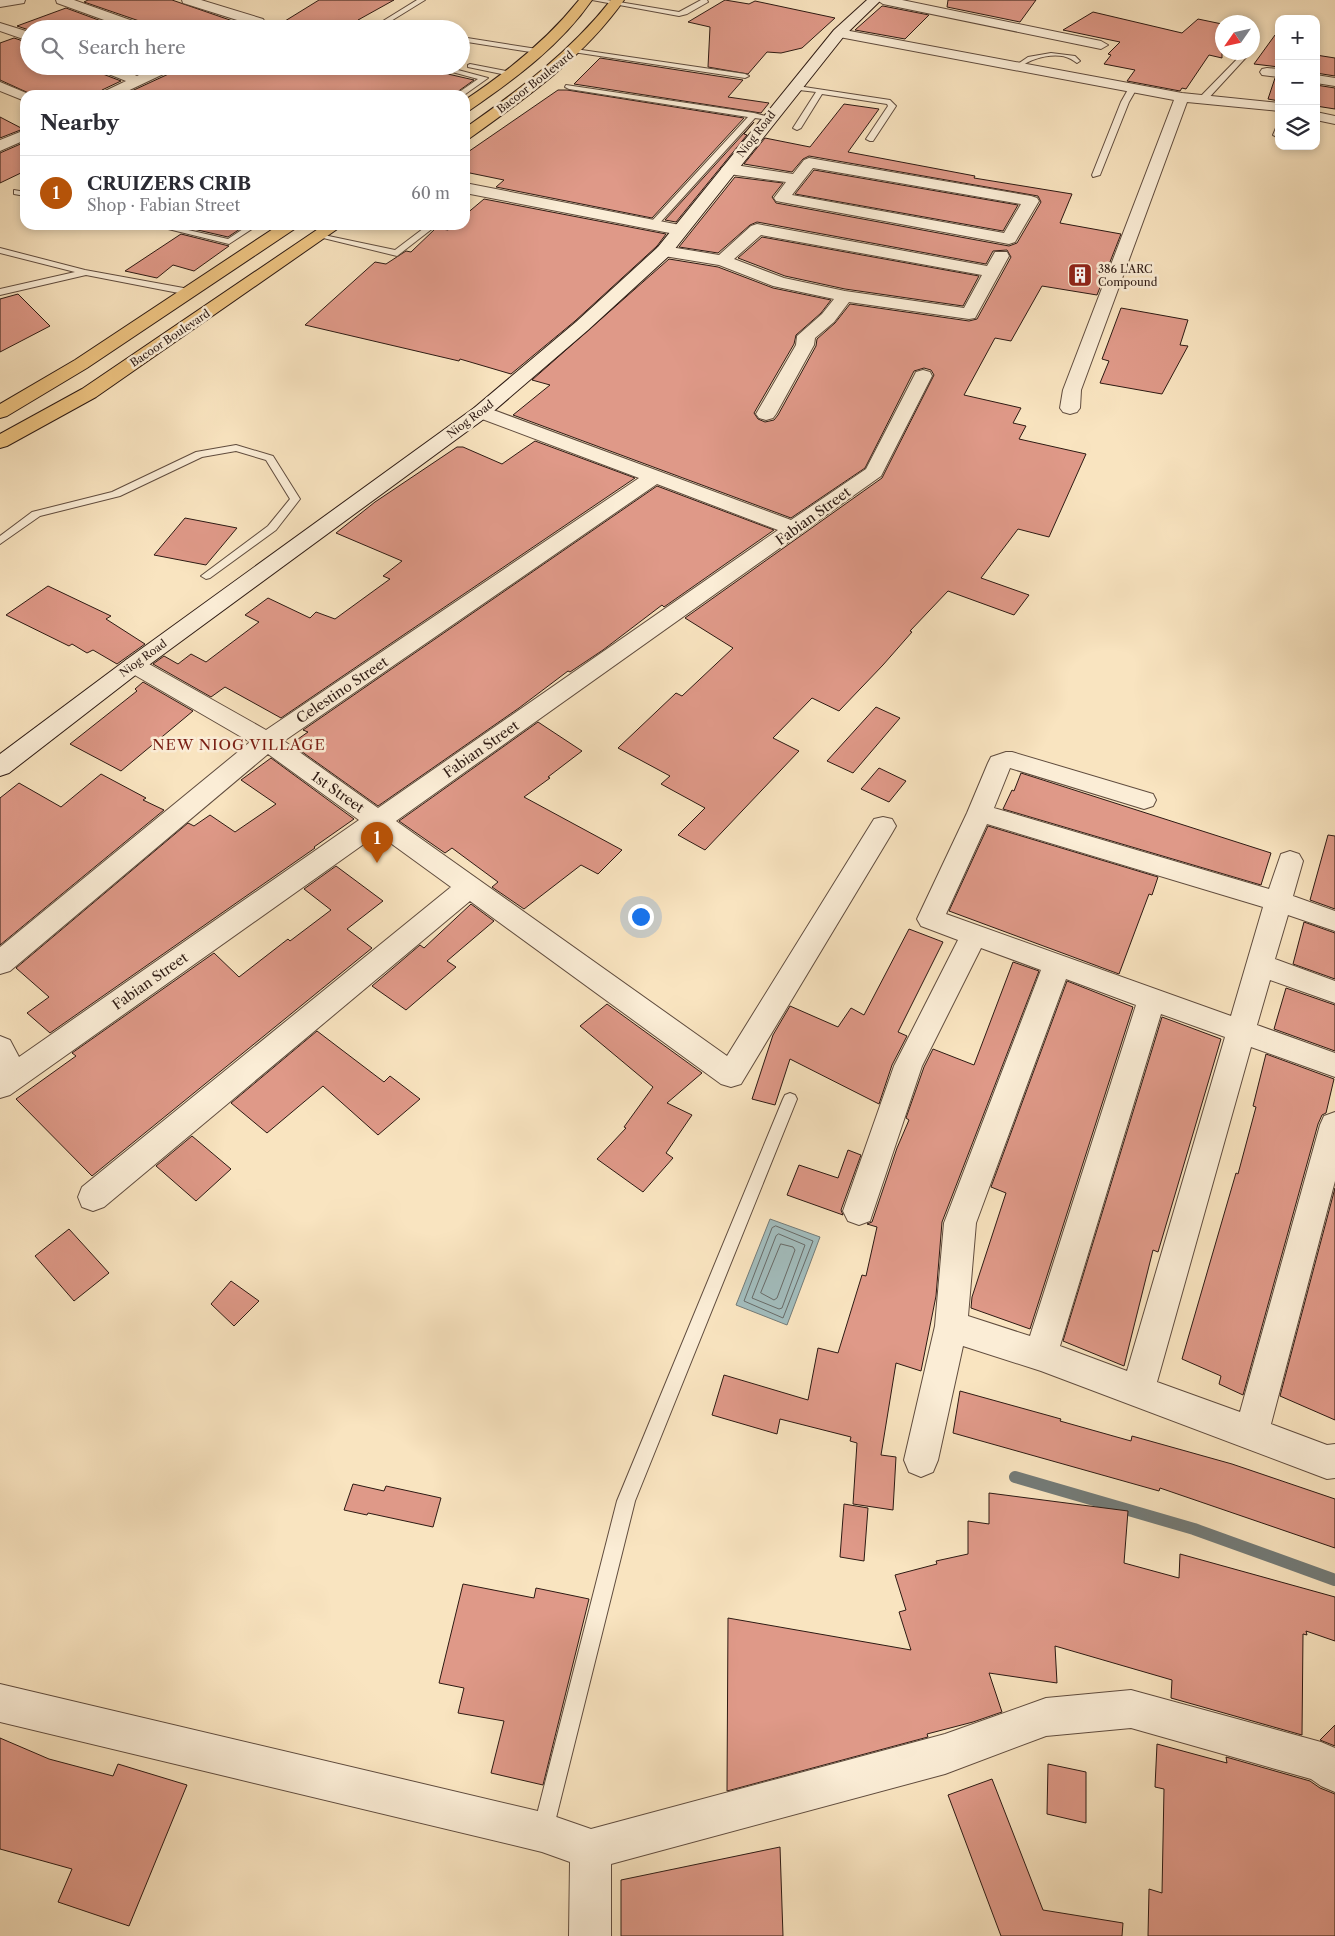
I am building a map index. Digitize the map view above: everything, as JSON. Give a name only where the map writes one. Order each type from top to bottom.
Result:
[{"type":"main road","name":"Bacoor Boulevard","points":[[470,104],[511,74],[537,51],[578,11],[586,0]]},
{"type":"main road","name":"Bacoor Boulevard","points":[[470,131],[526,92],[575,50],[617,1]]},
{"type":"main road","points":[[0,412],[81,364],[282,230]]},
{"type":"main road","name":"Bacoor Boulevard","points":[[0,442],[89,393],[328,230]]},
{"type":"street","points":[[0,3],[19,0]]},
{"type":"street","points":[[62,0],[117,20]]},
{"type":"street","points":[[188,0],[252,20]]},
{"type":"street","name":"Niog Road","points":[[0,767],[134,665],[480,412],[582,326],[664,251],[729,169],[762,116],[794,87],[839,33],[875,0]]},
{"type":"street","points":[[883,0],[1101,45]]},
{"type":"street","points":[[0,26],[20,33]]},
{"type":"street","points":[[0,36],[14,31]]},
{"type":"street","points":[[839,33],[1182,97],[1275,108]]},
{"type":"street","points":[[123,75],[137,81]]},
{"type":"street","points":[[118,90],[150,75]]},
{"type":"street","points":[[1320,80],[1335,82]]},
{"type":"street","points":[[0,86],[20,95]]},
{"type":"street","points":[[1070,408],[1072,390],[1162,156],[1182,97]]},
{"type":"street","points":[[1320,117],[1335,120]]},
{"type":"street","points":[[0,146],[20,136]]},
{"type":"street","points":[[664,251],[723,261],[779,282],[845,296],[969,314],[1031,201],[809,163],[782,198],[1009,239]]},
{"type":"street","points":[[729,169],[796,179]]},
{"type":"street","points":[[470,189],[680,230]]},
{"type":"street","points":[[723,261],[757,229],[993,272]]},
{"type":"street","points":[[766,414],[804,345],[806,336],[828,318],[845,296]]},
{"type":"street","name":"Fabian Street","points":[[7,1081],[874,472],[923,376]]},
{"type":"street","points":[[480,412],[795,529]]},
{"type":"street","name":"Celestino Street","points":[[0,963],[267,741],[654,477]]},
{"type":"street","name":"1st Street","points":[[134,665],[267,741],[608,984],[731,1075],[883,826]]},
{"type":"street","points":[[1144,800],[1028,764],[1006,760],[1000,763],[980,813],[930,919],[1335,1065]]},
{"type":"street","points":[[980,813],[1278,902],[1335,921]]},
{"type":"street","points":[[1138,1392],[1290,861]]},
{"type":"street","points":[[93,1197],[470,886]]},
{"type":"street","points":[[859,1211],[908,1066],[974,935]]},
{"type":"street","points":[[921,1460],[951,1326],[960,1223],[1057,965]]},
{"type":"street","points":[[1260,965],[1335,992]]},
{"type":"street","points":[[1041,1356],[1152,999]]},
{"type":"street","points":[[0,1048],[7,1081]]},
{"type":"street","points":[[1251,1433],[1335,1125]]},
{"type":"street","points":[[951,1326],[1041,1356],[1327,1462],[1335,1461]]},
{"type":"street","points":[[0,1703],[542,1832],[591,1849],[944,1754],[1046,1717],[1131,1708],[1321,1762],[1335,1772]]},
{"type":"street","points":[[590,1936],[591,1849]]},
{"type":"lane","points":[[388,20],[422,0]]},
{"type":"lane","points":[[595,0],[617,1],[641,8],[679,14],[685,13],[705,2],[704,0]]},
{"type":"lane","points":[[641,8],[651,0]]},
{"type":"lane","points":[[470,40],[537,51]]},
{"type":"lane","points":[[575,50],[745,76]]},
{"type":"lane","points":[[1018,66],[1034,58],[1054,54],[1073,57],[1077,61]]},
{"type":"lane","points":[[1202,100],[1240,60]]},
{"type":"lane","points":[[470,66],[511,74]]},
{"type":"lane","points":[[466,90],[484,78],[470,75]]},
{"type":"lane","points":[[569,87],[762,116]]},
{"type":"lane","points":[[794,87],[885,101],[892,104],[870,139]]},
{"type":"lane","points":[[1096,175],[1125,102],[1133,88]]},
{"type":"lane","points":[[796,128],[820,91]]},
{"type":"lane","points":[[654,224],[762,116]]},
{"type":"lane","points":[[177,230],[229,242],[247,230]]},
{"type":"lane","points":[[320,236],[398,253],[427,230]]},
{"type":"lane","points":[[0,250],[86,272],[189,292]]},
{"type":"lane","points":[[0,292],[86,272]]},
{"type":"lane","points":[[0,541],[36,514],[116,494],[199,454],[236,448],[270,458],[295,499],[272,528],[206,576]]},
{"type":"lane","points":[[542,1832],[626,1501],[790,1099]]},
{"type":"water","points":[[770,1219],[820,1237],[787,1325],[736,1305]]},
{"type":"building","points":[[88,0],[172,0],[230,20],[136,20],[84,2]]},
{"type":"building","points":[[319,0],[394,0],[358,20],[287,20]]},
{"type":"building","points":[[725,0],[749,4],[755,1],[835,18],[802,48],[781,53],[767,52],[748,74],[708,67],[710,27],[688,22]]},
{"type":"building","points":[[948,0],[1036,0],[1020,22],[947,7]]},
{"type":"building","points":[[882,6],[929,15],[905,39],[855,30]]},
{"type":"building","points":[[66,8],[99,20],[33,20]]},
{"type":"building","points":[[1093,12],[1182,33],[1198,19],[1215,23],[1215,56],[1209,55],[1186,89],[1182,88],[1180,91],[1127,81],[1135,70],[1104,64],[1111,55],[1108,54],[1120,42],[1063,30]]},
{"type":"building","points":[[1275,35],[1275,67],[1254,64],[1257,60],[1260,60],[1260,56]]},
{"type":"building","points":[[14,38],[20,40],[20,75],[105,75],[121,81],[102,90],[22,90],[0,80],[0,43]]},
{"type":"building","points":[[1320,56],[1335,58],[1335,76],[1320,74]]},
{"type":"building","points":[[600,58],[743,80],[728,97],[769,103],[761,113],[574,84]]},
{"type":"building","points":[[166,75],[452,75],[474,80],[460,90],[134,90]]},
{"type":"building","points":[[1275,78],[1275,100],[1268,99]]},
{"type":"building","points":[[1320,86],[1335,88],[1335,109],[1320,107]]},
{"type":"building","points":[[558,90],[744,118],[652,218],[496,187],[504,180],[470,173],[470,151]]},
{"type":"building","points":[[844,104],[879,109],[848,152],[975,176],[974,178],[1072,194],[1060,223],[1121,234],[1097,295],[1042,286],[1011,341],[995,338],[964,395],[1021,408],[1013,423],[1026,426],[1019,439],[1086,454],[1049,537],[1018,529],[981,578],[1029,595],[1014,615],[948,591],[910,631],[912,632],[883,665],[839,711],[812,698],[773,738],[799,751],[705,850],[678,835],[705,808],[661,784],[670,776],[618,748],[676,693],[682,696],[733,648],[685,618],[882,478],[934,375],[931,370],[924,368],[914,371],[865,468],[791,518],[513,415],[550,385],[532,380],[669,259],[718,267],[773,288],[831,300],[821,313],[796,335],[794,344],[754,413],[758,419],[765,422],[774,420],[778,415],[816,346],[817,339],[835,323],[850,304],[969,321],[977,319],[1011,257],[1007,250],[993,251],[986,264],[757,222],[750,225],[718,253],[679,247],[735,177],[783,183],[772,197],[776,203],[1009,246],[1017,243],[1041,202],[1038,196],[809,156],[803,159],[792,172],[744,164],[765,138],[810,147]]},
{"type":"building","points":[[0,117],[20,127],[20,130],[0,138]]},
{"type":"building","points":[[754,122],[744,134],[747,135],[676,222],[665,220]]},
{"type":"building","points":[[20,144],[20,173],[0,183],[0,153]]},
{"type":"building","points":[[814,170],[1018,205],[1003,231],[795,194]]},
{"type":"building","points":[[484,199],[666,234],[657,246],[575,321],[511,374],[460,359],[459,361],[305,325],[375,262],[386,264],[406,251],[411,252],[434,230],[470,230],[470,211]]},
{"type":"building","points":[[198,230],[238,230],[228,237]]},
{"type":"building","points":[[181,234],[229,246],[194,271],[173,265],[157,278],[125,271]]},
{"type":"building","points":[[762,237],[979,276],[963,306],[845,289],[785,276],[738,258]]},
{"type":"building","points":[[18,294],[50,326],[0,352],[0,299]]},
{"type":"building","points":[[1121,308],[1188,320],[1180,345],[1188,346],[1162,394],[1100,383],[1109,361],[1102,359]]},
{"type":"building","points":[[535,441],[635,478],[281,718],[225,687],[211,697],[153,664],[164,656],[178,664],[191,654],[206,662],[259,622],[245,615],[268,598],[310,618],[316,612],[335,619],[390,579],[383,576],[402,561],[336,533],[375,502],[457,447],[463,447],[502,464]]},
{"type":"building","points":[[657,486],[774,530],[664,607],[662,605],[603,650],[570,672],[568,671],[519,708],[378,806],[291,744],[308,732],[303,730]]},
{"type":"building","points":[[185,518],[237,528],[206,565],[154,555]]},
{"type":"building","points":[[48,586],[111,616],[106,619],[145,644],[117,664],[93,650],[87,653],[72,644],[69,646],[6,615]]},
{"type":"building","points":[[143,682],[193,711],[121,771],[70,744],[137,691],[135,689]]},
{"type":"building","points":[[876,707],[900,718],[853,773],[827,761]]},
{"type":"building","points":[[538,722],[582,751],[524,797],[622,850],[598,874],[581,865],[524,909],[492,887],[498,882],[452,848],[445,853],[399,821]]},
{"type":"building","points":[[271,758],[354,819],[50,1033],[27,1013],[49,997],[16,968],[188,823],[194,826],[210,815],[235,832],[276,804],[241,780]]},
{"type":"building","points":[[879,768],[906,781],[889,802],[861,789]]},
{"type":"building","points":[[1021,773],[1271,853],[1261,885],[1003,809],[1012,790],[1014,791]]},
{"type":"building","points":[[101,774],[146,798],[143,800],[164,810],[0,945],[0,798],[19,783],[61,807]]},
{"type":"building","points":[[988,826],[1158,877],[1152,895],[1149,894],[1119,974],[949,911]]},
{"type":"building","points":[[1328,835],[1335,836],[1335,909],[1310,900]]},
{"type":"building","points":[[336,866],[383,901],[347,929],[372,948],[92,1176],[16,1099],[76,1056],[72,1053],[214,953],[239,977],[288,939],[290,941],[331,910],[304,889]]},
{"type":"building","points":[[471,904],[494,921],[447,961],[456,967],[406,1010],[372,986],[420,945],[424,948]]},
{"type":"building","points":[[1304,922],[1335,933],[1335,979],[1293,964]]},
{"type":"building","points":[[909,929],[943,942],[898,1032],[907,1036],[892,1065],[879,1104],[790,1059],[775,1105],[752,1099],[773,1035],[790,1006],[838,1027],[851,1008],[864,1015]]},
{"type":"building","points":[[1013,962],[1039,971],[942,1222],[936,1296],[921,1371],[896,1363],[881,1455],[896,1457],[893,1510],[853,1504],[857,1443],[850,1441],[851,1437],[780,1419],[777,1434],[712,1415],[724,1375],[808,1400],[818,1348],[838,1353],[862,1275],[866,1276],[877,1227],[867,1224],[872,1222],[897,1148],[909,1120],[906,1118],[924,1067],[933,1049],[974,1065]]},
{"type":"building","points":[[1067,981],[1133,1007],[1030,1329],[971,1308],[972,1297],[1006,1193],[991,1187]]},
{"type":"building","points":[[1286,988],[1335,1005],[1335,1051],[1274,1029]]},
{"type":"building","points":[[607,1004],[702,1073],[667,1103],[692,1115],[666,1153],[673,1158],[643,1192],[597,1159],[626,1128],[624,1127],[653,1087],[580,1026]]},
{"type":"building","points":[[1162,1017],[1221,1039],[1158,1252],[1153,1250],[1124,1366],[1063,1341]]},
{"type":"building","points":[[317,1031],[384,1082],[390,1076],[420,1099],[378,1135],[323,1086],[267,1133],[231,1103]]},
{"type":"building","points":[[1266,1054],[1334,1079],[1326,1113],[1322,1115],[1318,1124],[1243,1395],[1219,1384],[1221,1376],[1182,1359],[1236,1173],[1238,1174],[1256,1107],[1253,1106]]},
{"type":"building","points":[[192,1136],[231,1169],[196,1201],[156,1166]]},
{"type":"building","points":[[848,1150],[861,1155],[841,1210],[843,1215],[787,1195],[799,1165],[838,1178]]},
{"type":"building","points":[[1335,1188],[1335,1420],[1280,1396]]},
{"type":"building","points":[[69,1229],[109,1273],[74,1301],[35,1256]]},
{"type":"building","points":[[231,1281],[259,1301],[234,1326],[211,1304]]},
{"type":"building","points":[[960,1391],[1131,1441],[1132,1436],[1232,1464],[1335,1499],[1335,1548],[1160,1488],[1159,1491],[953,1433]]},
{"type":"building","points":[[353,1484],[384,1491],[386,1486],[441,1498],[433,1527],[368,1513],[367,1515],[344,1510]]},
{"type":"building","points":[[989,1493],[1128,1511],[1124,1563],[1179,1578],[1180,1554],[1335,1597],[1335,1641],[1306,1631],[1307,1635],[1303,1634],[1302,1735],[1171,1698],[1172,1680],[1055,1646],[1057,1683],[989,1673],[1002,1712],[927,1734],[928,1737],[727,1791],[728,1618],[911,1650],[899,1612],[906,1610],[895,1575],[937,1564],[936,1561],[968,1554],[968,1521],[989,1524]]},
{"type":"building","points":[[844,1504],[868,1508],[864,1561],[840,1557]]},
{"type":"building","points":[[463,1584],[534,1598],[536,1588],[589,1599],[543,1785],[491,1773],[504,1721],[458,1713],[464,1688],[439,1683]]},
{"type":"building","points":[[1335,1725],[1335,1746],[1320,1740]]},
{"type":"building","points":[[0,1738],[49,1759],[113,1776],[118,1764],[187,1785],[129,1926],[58,1902],[72,1869],[0,1849]]},
{"type":"building","points":[[1157,1744],[1227,1763],[1226,1757],[1310,1781],[1320,1788],[1335,1794],[1335,1936],[1148,1936],[1149,1889],[1162,1893],[1164,1789],[1155,1787]]},
{"type":"building","points":[[1048,1764],[1086,1772],[1086,1823],[1047,1814]]},
{"type":"building","points":[[992,1779],[1043,1910],[1123,1923],[1122,1936],[1001,1936],[948,1795]]},
{"type":"building","points":[[780,1847],[783,1936],[621,1936],[621,1880]]},
{"type":"waterway","points":[[1015,1477],[1194,1529],[1335,1580]]},
{"type":"place","name":"386 L'ARC Compound","points":[[1080,275]]},
{"type":"place","name":"CRUIZERS CRIB","points":[[377,863]]},
{"type":"district","name":"NEW NIOG VILLAGE","points":[[239,744]]}]
